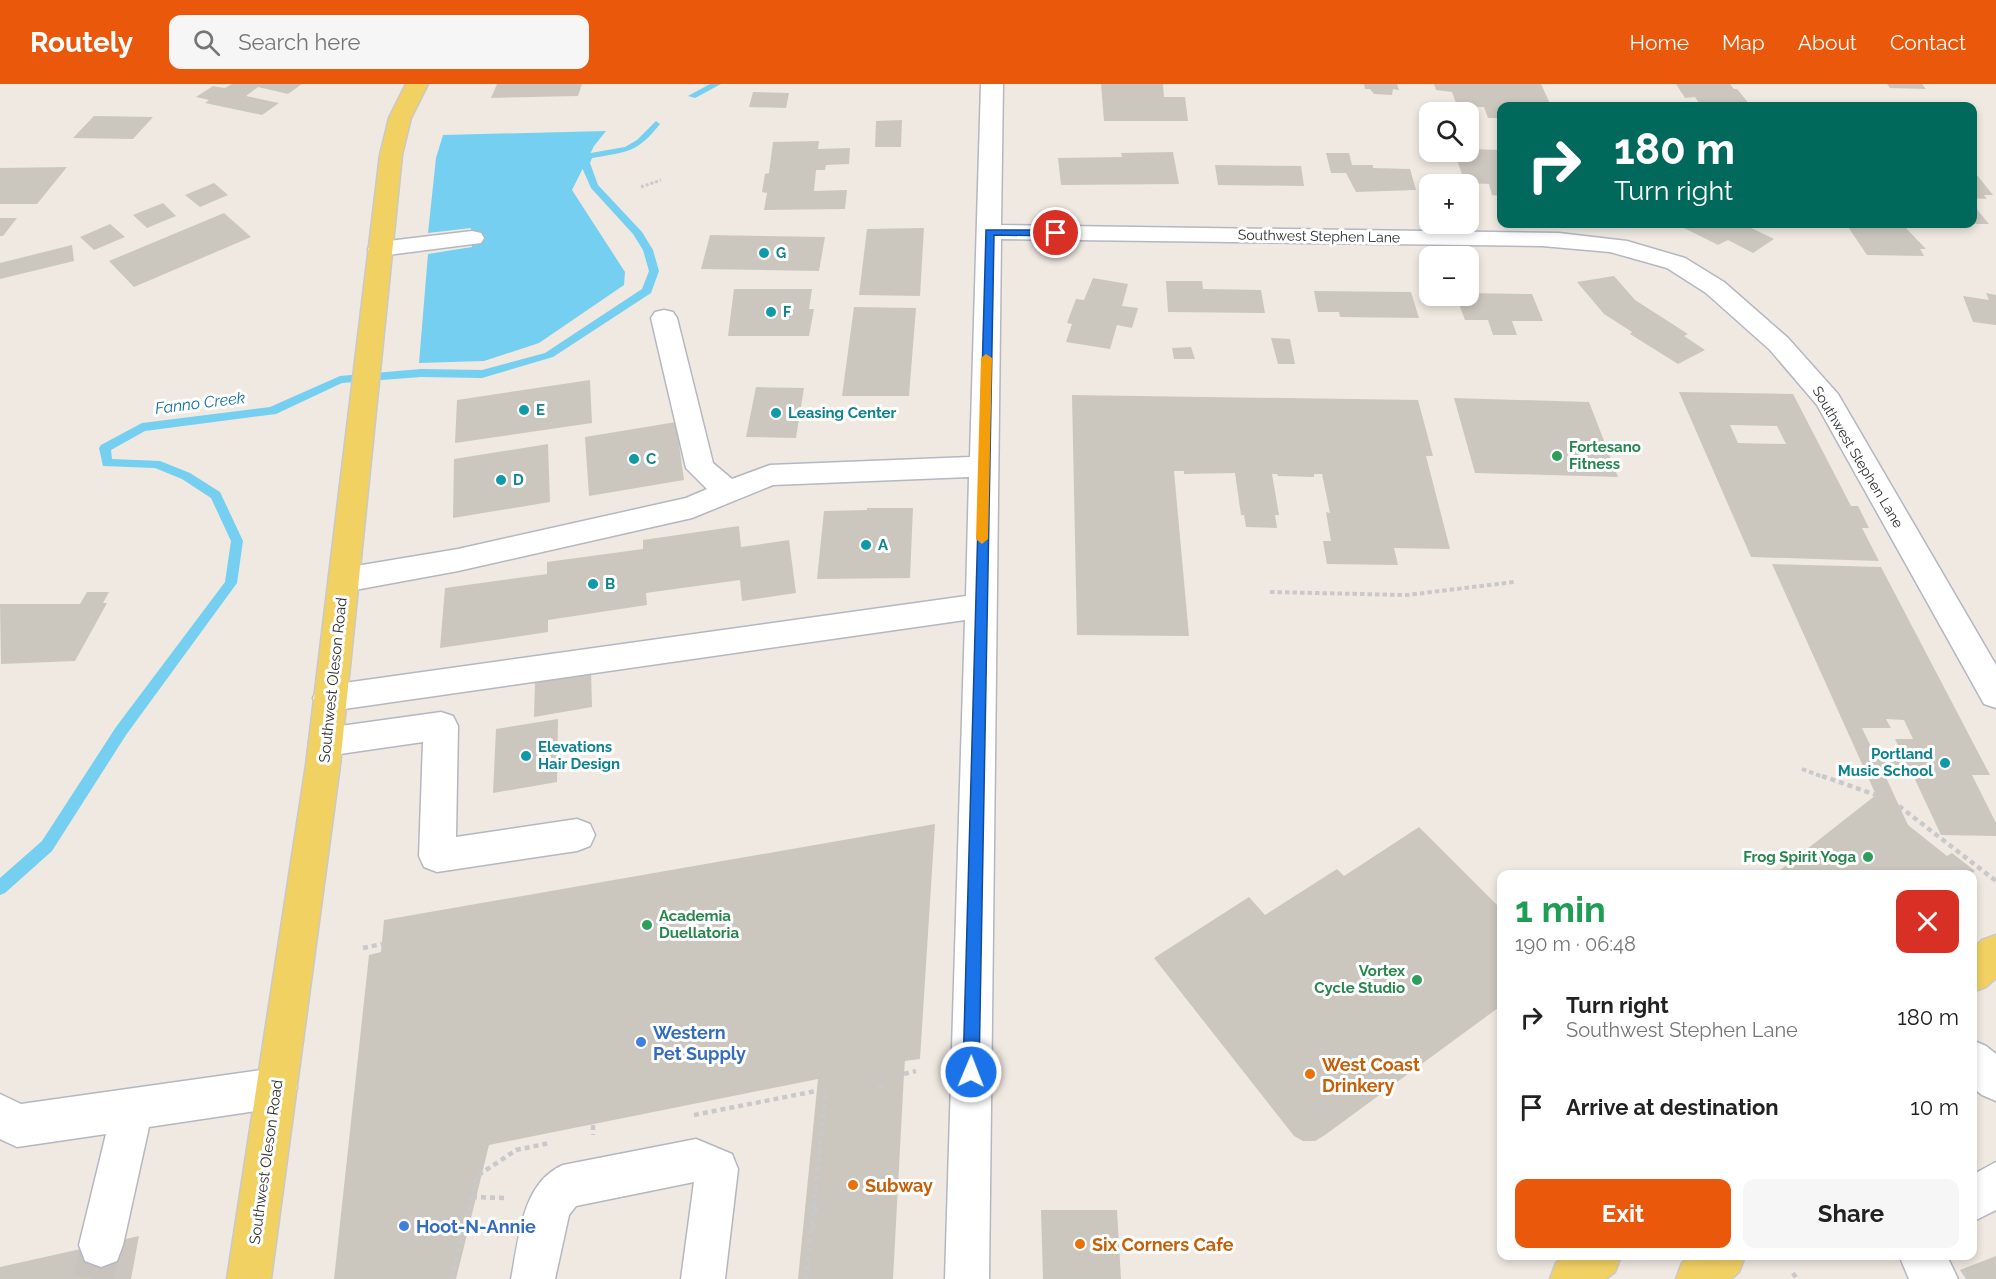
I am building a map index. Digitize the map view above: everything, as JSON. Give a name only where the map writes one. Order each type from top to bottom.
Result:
[{"type":"main road","name":"Southwest Oleson Road","points":[[249,1279],[326,742],[380,249],[396,132],[417,84]]},
{"type":"main road","points":[[1977,970],[1996,953]]},
{"type":"main road","points":[[1572,1279],[1594,1260]]},
{"type":"main road","points":[[1698,1279],[1719,1260]]},
{"type":"street","points":[[967,1279],[992,84]]},
{"type":"street","name":"Southwest Stephen Lane","points":[[989,232],[1542,239],[1622,248],[1651,254],[1678,264],[1704,280],[1765,332],[1821,391],[1996,695]]},
{"type":"street","points":[[380,249],[472,238]]},
{"type":"street","points":[[664,318],[700,468],[729,492]]},
{"type":"street","points":[[344,580],[458,560],[692,507],[770,475],[984,466]]},
{"type":"street","points":[[330,698],[981,606]]},
{"type":"street","points":[[326,742],[441,726],[437,856],[577,835]]},
{"type":"street","points":[[1977,1064],[1996,1081]]},
{"type":"street","points":[[0,1115],[17,1126],[276,1088]]},
{"type":"street","points":[[101,1245],[132,1110]]},
{"type":"street","points":[[534,1279],[549,1206],[563,1187],[696,1160],[717,1169],[703,1279]]},
{"type":"street","points":[[1923,1260],[1936,1279]]},
{"type":"path","points":[[641,187],[661,180]]},
{"type":"path","points":[[1270,592],[1407,595],[1514,582]]},
{"type":"path","points":[[1802,769],[1876,795]]},
{"type":"path","points":[[1899,806],[1996,881]]},
{"type":"path","points":[[363,948],[382,944]]},
{"type":"path","points":[[904,1074],[916,1071]]},
{"type":"path","points":[[880,1078],[880,1089]]},
{"type":"path","points":[[806,1279],[826,1089]]},
{"type":"path","points":[[691,1115],[816,1091]]},
{"type":"path","points":[[593,1125],[593,1135]]},
{"type":"path","points":[[451,1279],[477,1176],[516,1150],[562,1141]]},
{"type":"path","points":[[472,1197],[513,1198]]},
{"type":"path","points":[[813,1210],[821,1210]]},
{"type":"path","points":[[812,1226],[819,1226]]},
{"type":"path","points":[[1793,1273],[1797,1279]]},
{"type":"water","points":[[606,131],[594,146],[572,190],[625,272],[624,285],[539,343],[484,361],[419,363],[428,254],[472,247],[471,228],[428,233],[436,158],[443,135]]},
{"type":"building","points":[[232,84],[302,84],[288,94],[258,87],[246,96],[279,103],[262,115],[205,103],[209,100],[196,97],[213,86],[225,88]]},
{"type":"building","points":[[497,84],[582,84],[578,96],[491,98]]},
{"type":"building","points":[[1101,84],[1163,84],[1164,97],[1185,97],[1188,121],[1104,121]]},
{"type":"building","points":[[1364,84],[1397,84],[1399,90],[1393,89],[1392,95],[1374,94],[1370,89],[1365,89]]},
{"type":"building","points":[[1434,84],[1541,84],[1549,102],[1497,102],[1497,118],[1488,118],[1484,107],[1479,107],[1479,102],[1456,102],[1452,92],[1436,90]]},
{"type":"building","points":[[1676,84],[1730,84],[1748,102],[1698,102],[1695,97],[1685,98]]},
{"type":"building","points":[[1887,84],[1922,84],[1926,89],[1890,88]]},
{"type":"building","points":[[753,92],[789,93],[786,108],[749,107]]},
{"type":"building","points":[[94,116],[153,117],[133,139],[73,138]]},
{"type":"building","points":[[902,120],[901,147],[875,147],[876,121]]},
{"type":"building","points":[[819,141],[818,149],[850,148],[849,164],[826,165],[825,170],[816,170],[814,191],[847,190],[845,209],[764,210],[767,193],[762,192],[765,174],[769,173],[773,142]]},
{"type":"building","points":[[1479,149],[1497,150],[1497,196],[1492,195],[1489,184],[1479,184],[1479,174],[1462,174],[1458,162],[1479,162]]},
{"type":"building","points":[[1173,152],[1179,184],[1061,185],[1058,158],[1122,157],[1121,153]]},
{"type":"building","points":[[1326,153],[1349,153],[1352,165],[1410,169],[1416,190],[1356,192],[1346,173],[1331,173]]},
{"type":"building","points":[[1215,165],[1301,166],[1304,186],[1218,185]]},
{"type":"building","points":[[67,167],[37,204],[0,204],[0,168]]},
{"type":"building","points":[[1977,175],[1993,195],[1984,195],[1987,199],[1977,198]]},
{"type":"building","points":[[214,183],[228,195],[200,207],[185,195]]},
{"type":"building","points":[[163,203],[176,216],[147,228],[133,215]]},
{"type":"building","points":[[1977,209],[1989,224],[1977,224]]},
{"type":"building","points":[[224,213],[251,237],[134,287],[109,261]]},
{"type":"building","points":[[0,218],[17,218],[3,236],[0,236]]},
{"type":"building","points":[[110,224],[125,237],[94,250],[80,237]]},
{"type":"building","points":[[924,228],[920,296],[859,295],[867,229]]},
{"type":"building","points":[[1684,228],[1751,228],[1774,239],[1753,253],[1728,240],[1718,245]]},
{"type":"building","points":[[1849,228],[1906,228],[1926,249],[1920,249],[1924,256],[1867,255]]},
{"type":"building","name":"G","points":[[710,235],[825,237],[819,271],[701,269]]},
{"type":"building","points":[[72,245],[74,261],[0,279],[0,263]]},
{"type":"building","points":[[1614,276],[1635,300],[1688,334],[1684,336],[1705,350],[1678,364],[1630,334],[1632,332],[1604,314],[1577,282]]},
{"type":"building","points":[[1093,278],[1128,284],[1122,306],[1138,308],[1132,328],[1117,325],[1110,349],[1066,342],[1072,324],[1067,323],[1076,299],[1084,300]]},
{"type":"building","points":[[1166,281],[1202,281],[1203,289],[1261,290],[1265,313],[1168,312]]},
{"type":"building","name":"F","points":[[734,289],[812,289],[809,309],[814,309],[809,336],[728,336]]},
{"type":"building","points":[[1314,291],[1411,292],[1419,318],[1340,317],[1339,312],[1318,312]]},
{"type":"building","points":[[1479,293],[1532,294],[1543,321],[1512,321],[1517,335],[1493,335],[1488,320],[1465,320],[1460,306],[1479,306]]},
{"type":"building","points":[[1986,293],[1996,295],[1996,325],[1973,322],[1963,296],[1989,300]]},
{"type":"building","points":[[854,307],[916,308],[909,396],[842,396]]},
{"type":"building","points":[[1271,338],[1290,339],[1295,364],[1278,364]]},
{"type":"building","points":[[1191,347],[1195,359],[1174,359],[1172,348]]},
{"type":"building","name":"E","points":[[590,380],[592,423],[455,443],[457,400]]},
{"type":"building","name":"Leasing Center","points":[[756,387],[804,388],[796,438],[746,437]]},
{"type":"building","points":[[1679,392],[1793,394],[1851,506],[1858,506],[1869,528],[1862,528],[1879,561],[1751,557]],"holes":[[[1730,425],[1777,426],[1786,444],[1738,443]]]},
{"type":"building","points":[[1072,395],[1418,400],[1433,456],[1426,456],[1450,549],[1394,548],[1398,565],[1327,564],[1323,541],[1331,541],[1326,512],[1330,513],[1322,474],[1314,474],[1314,477],[1272,474],[1279,515],[1275,515],[1277,528],[1246,527],[1244,515],[1241,515],[1235,473],[1184,474],[1184,471],[1174,471],[1189,636],[1077,635]]},
{"type":"building","points":[[1454,398],[1589,402],[1618,477],[1475,473]]},
{"type":"building","name":"C","points":[[676,422],[684,480],[589,496],[585,437]]},
{"type":"building","name":"D","points":[[548,444],[550,502],[453,518],[454,459]]},
{"type":"building","name":"A","points":[[867,508],[913,508],[910,578],[817,579],[824,511],[867,510]]},
{"type":"building","name":"B","points":[[739,526],[741,547],[789,540],[796,593],[742,601],[740,580],[646,593],[647,605],[548,620],[548,632],[440,648],[445,588],[547,574],[547,562],[643,549],[643,540]]},
{"type":"building","points":[[1772,564],[1881,567],[1990,775],[1972,775],[1996,823],[1996,836],[1941,835],[1911,771],[1883,771],[1908,825],[1947,856],[1952,853],[1974,870],[1780,870],[1876,795]],"holes":[[[1886,719],[1904,720],[1913,739],[1895,739],[1902,754],[1874,753],[1862,728],[1891,728]]]},
{"type":"building","points":[[87,592],[109,592],[103,603],[107,603],[75,661],[1,664],[0,604],[80,604]]},
{"type":"building","points":[[591,671],[592,707],[534,717],[535,680]]},
{"type":"building","name":"Elevations Hair Design","points":[[558,719],[557,782],[493,793],[496,729]]},
{"type":"building","points":[[935,824],[920,1059],[905,1061],[893,1279],[798,1279],[818,1079],[489,1145],[456,1279],[334,1279],[369,955],[381,952],[384,920]]},
{"type":"building","points":[[1419,827],[1497,905],[1497,1009],[1325,1135],[1315,1141],[1303,1141],[1294,1136],[1154,958],[1249,897],[1265,915],[1337,869],[1344,876]]},
{"type":"building","name":"Six Corners Cafe","points":[[1041,1210],[1117,1210],[1121,1279],[1043,1279]]},
{"type":"building","points":[[139,1236],[131,1279],[0,1279],[0,1267]]},
{"type":"building","points":[[1996,1256],[1996,1279],[1966,1279],[1960,1270]]},
{"type":"waterway","name":"Fanno Creek","points":[[692,96],[717,84]]},
{"type":"waterway","name":"Fanno Creek","points":[[0,888],[47,846],[121,731],[231,583],[237,541],[216,495],[186,476],[156,464],[107,463],[105,448],[142,427],[272,411],[340,380],[421,373],[482,374],[549,355],[647,291],[654,271],[648,250],[637,232],[594,186],[585,163],[588,156],[628,149],[640,142],[656,124]]},
{"type":"tunnel","points":[[93,1279],[101,1245]]},
{"type":"slow traffic","points":[[982,539],[986,358]]},
{"type":"place","name":"G","points":[[764,253]]},
{"type":"place","name":"F","points":[[771,312]]},
{"type":"place","name":"E","points":[[524,410]]},
{"type":"place","name":"Leasing Center","points":[[776,413]]},
{"type":"place","name":"Fortesano Fitness","points":[[1557,456]]},
{"type":"place","name":"C","points":[[634,459]]},
{"type":"place","name":"D","points":[[501,480]]},
{"type":"place","name":"A","points":[[866,545]]},
{"type":"place","name":"B","points":[[593,584]]},
{"type":"place","name":"Elevations Hair Design","points":[[526,756]]},
{"type":"place","name":"Portland Music School","points":[[1945,763]]},
{"type":"place","name":"Frog Spirit Yoga","points":[[1868,857]]},
{"type":"place","name":"Academia Duellatoria","points":[[647,925]]},
{"type":"place","name":"Vortex Cycle Studio","points":[[1417,980]]},
{"type":"place","name":"Western Pet Supply","points":[[641,1042]]},
{"type":"place","name":"West Coast Drinkery","points":[[1310,1074]]},
{"type":"place","name":"Subway","points":[[853,1185]]},
{"type":"place","name":"Hoot-N-Annie","points":[[404,1226]]},
{"type":"place","name":"Six Corners Cafe","points":[[1080,1244]]},
{"type":"route","points":[[971,1072],[989,232],[1056,233]]}]
